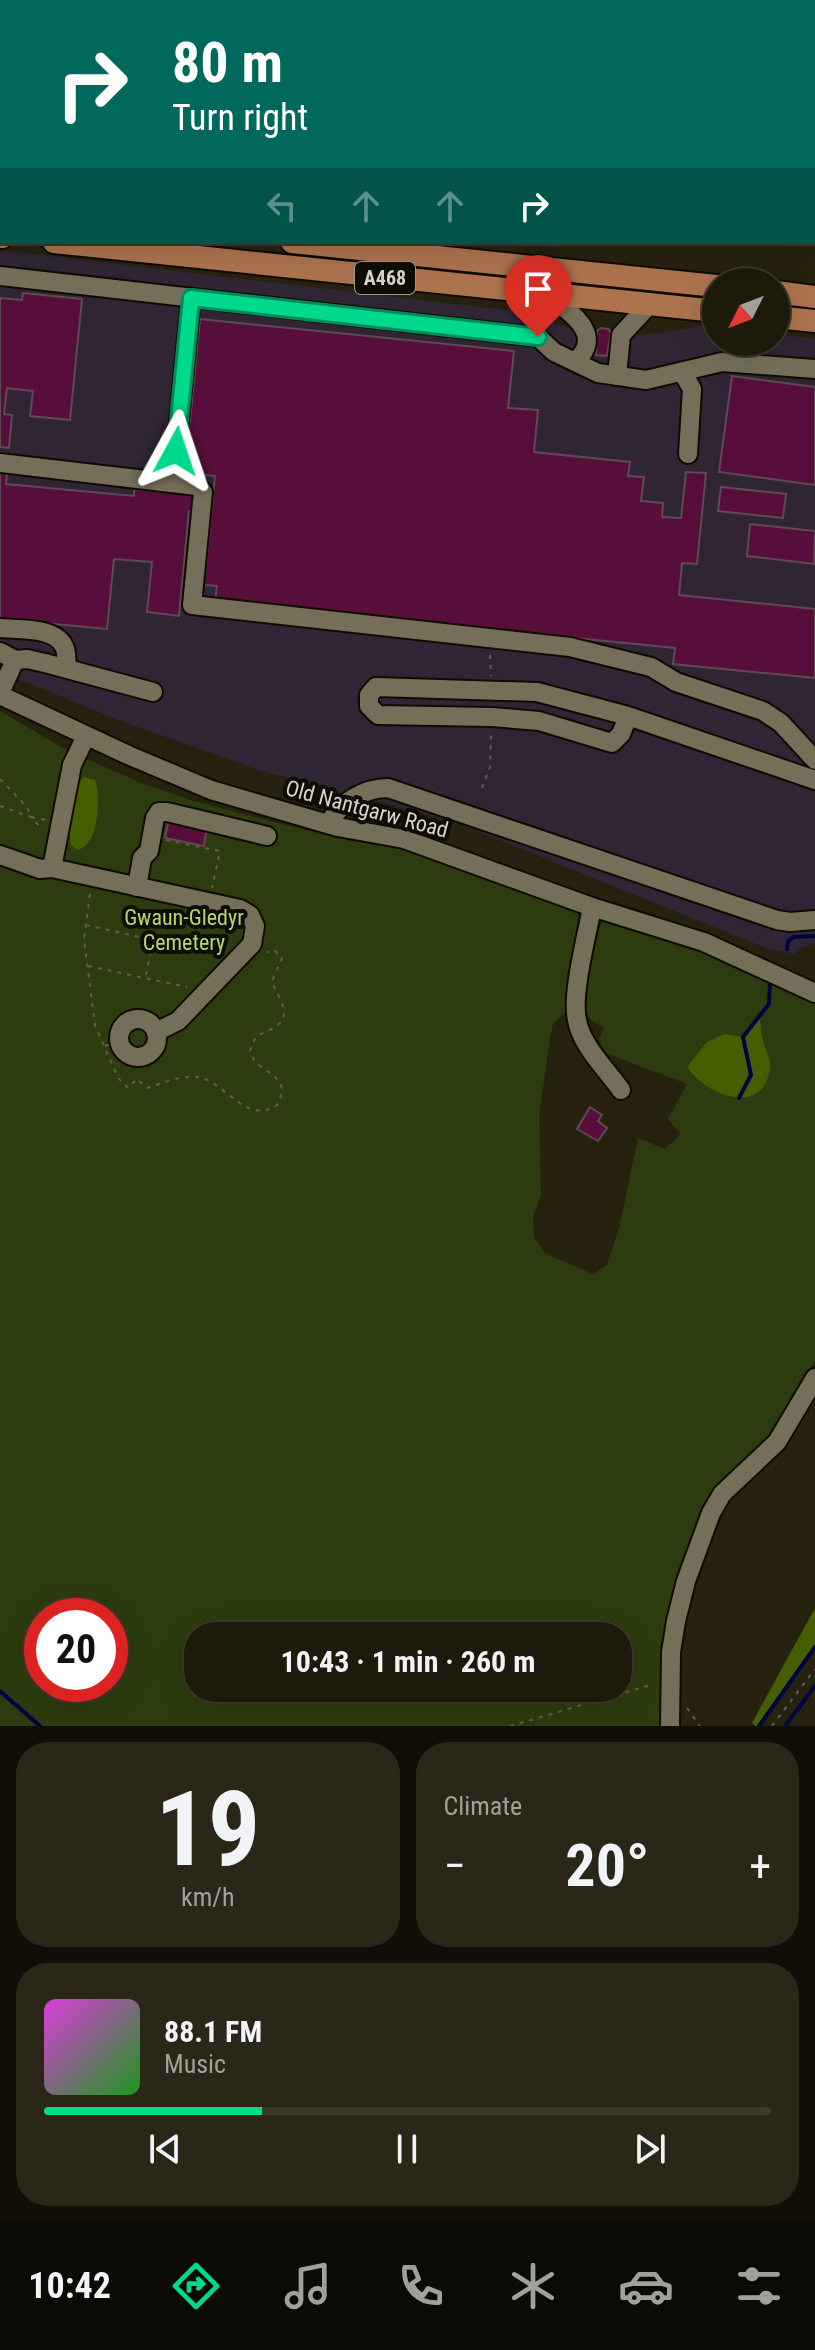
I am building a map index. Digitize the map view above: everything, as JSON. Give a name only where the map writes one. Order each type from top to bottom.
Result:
[{"type":"main road","name":"A468","points":[[73,244],[702,310]]},
{"type":"main road","name":"A468","points":[[311,244],[702,285]]},
{"type":"main road","points":[[790,294],[815,297]]},
{"type":"main road","points":[[790,318],[815,321]]},
{"type":"street","points":[[0,276],[538,337],[554,352],[598,373],[646,380],[722,362],[815,369]]},
{"type":"street","points":[[547,295],[577,318],[585,331],[584,347],[576,361]]},
{"type":"street","points":[[173,482],[191,298]]},
{"type":"street","points":[[617,376],[621,335],[649,305]]},
{"type":"street","points":[[683,373],[692,389],[688,454]]},
{"type":"street","points":[[0,463],[197,486],[203,492],[192,605],[598,652],[651,667],[676,682],[763,711],[781,723],[815,760]]},
{"type":"street","points":[[0,628],[40,632],[57,639],[65,648],[67,668]]},
{"type":"street","points":[[0,694],[8,656],[67,668],[153,692]]},
{"type":"street","points":[[628,716],[621,734],[612,743],[539,721],[378,715],[369,706],[369,695],[376,687],[556,695],[628,716],[815,780]]},
{"type":"street","name":"Old Nantgarw Road","points":[[0,694],[86,736],[211,790],[334,826],[404,839],[592,907],[704,942],[815,993]]},
{"type":"street","points":[[52,868],[54,831],[72,765],[86,736]]},
{"type":"street","points":[[334,826],[366,793],[375,788],[388,788],[777,920],[815,920]]},
{"type":"street","points":[[137,887],[142,858],[149,851],[159,812],[267,836]]},
{"type":"street","points":[[0,855],[40,869],[52,868],[244,911],[255,926],[254,939],[178,1021],[156,1032]]},
{"type":"street","points":[[592,907],[576,1019],[582,1036],[621,1090]]},
{"type":"street","points":[[132,1020],[149,1023],[156,1032],[153,1049],[144,1056],[127,1054],[112,1044],[122,1027],[132,1020]]},
{"type":"street","points":[[670,1726],[671,1652],[679,1608],[711,1513],[722,1494],[777,1442],[815,1378]]},
{"type":"path","points":[[0,779],[27,807],[31,817],[54,831]]},
{"type":"path","points":[[0,806],[31,817],[54,831]]},
{"type":"path","points":[[157,838],[220,851],[211,893]]},
{"type":"path","points":[[146,977],[162,900]]},
{"type":"path","points":[[85,925],[217,952],[231,966]]},
{"type":"path","points":[[86,967],[185,985],[199,999]]},
{"type":"path","points":[[772,1726],[815,1669]]},
{"type":"path","points":[[510,1726],[671,1681]]},
{"type":"shaded area","points":[[0,250],[522,312],[565,327],[605,332],[645,335],[702,326],[702,356],[790,356],[790,336],[815,339],[815,944],[802,947],[794,954],[766,948],[455,822],[259,770],[0,675]]},
{"type":"green space","name":"Gwaun-Gledyr Cemetery","points":[[0,711],[70,752],[190,800],[313,832],[392,845],[442,860],[578,911],[571,1007],[553,1024],[550,1038],[539,1117],[541,1195],[533,1217],[534,1238],[546,1254],[593,1274],[607,1265],[619,1229],[638,1138],[665,1149],[681,1134],[668,1119],[687,1084],[603,1052],[599,1039],[604,1028],[589,1016],[585,1001],[589,965],[602,922],[613,922],[704,950],[815,1003],[815,1360],[774,1437],[722,1482],[709,1498],[697,1527],[664,1726],[0,1726]],"holes":[[[760,1015],[762,1037],[770,1061],[687,1067],[715,1039],[743,1037]]]},
{"type":"green space","points":[[84,777],[95,780],[98,809],[90,840],[77,850],[71,845],[69,809],[74,792]]},
{"type":"green space","points":[[760,1014],[770,1070],[765,1085],[756,1094],[732,1097],[706,1086],[695,1077],[687,1067],[707,1042],[724,1034],[743,1037]]},
{"type":"green space","points":[[815,1608],[815,1647],[759,1726],[755,1726],[752,1723]]},
{"type":"building","points":[[23,293],[82,299],[70,420],[30,416],[33,391],[7,388],[4,414],[12,415],[9,448],[0,447],[0,298],[22,300]]},
{"type":"building","points":[[200,319],[514,351],[508,408],[538,410],[534,452],[630,462],[628,476],[644,477],[641,501],[663,503],[662,517],[681,518],[686,472],[706,473],[697,564],[682,563],[679,595],[815,609],[815,678],[673,664],[675,648],[215,602],[217,586],[204,585],[215,476],[185,473]]},
{"type":"building","points":[[601,328],[611,332],[607,356],[596,355],[597,331]]},
{"type":"building","points":[[732,376],[815,387],[815,485],[719,472]]},
{"type":"building","points":[[0,473],[7,473],[6,484],[134,496],[134,489],[196,495],[194,512],[189,511],[179,616],[147,612],[152,562],[114,559],[107,629],[0,619]]},
{"type":"building","points":[[721,487],[786,494],[783,518],[718,511]]},
{"type":"building","points":[[750,524],[815,531],[814,564],[747,556]]},
{"type":"building","points":[[169,819],[207,827],[204,846],[165,838]]},
{"type":"building","points":[[590,1107],[602,1115],[598,1121],[607,1128],[598,1141],[577,1129]]},
{"type":"waterway","points":[[787,949],[788,941],[794,937],[815,936]]},
{"type":"waterway","points":[[739,1098],[751,1075],[743,1037],[769,1004],[770,983]]},
{"type":"waterway","points":[[759,1726],[815,1647]]},
{"type":"waterway","points":[[785,1726],[815,1686]]},
{"type":"waterway","points":[[0,1691],[40,1726]]},
{"type":"route","points":[[176,451],[191,298],[538,337]]}]
